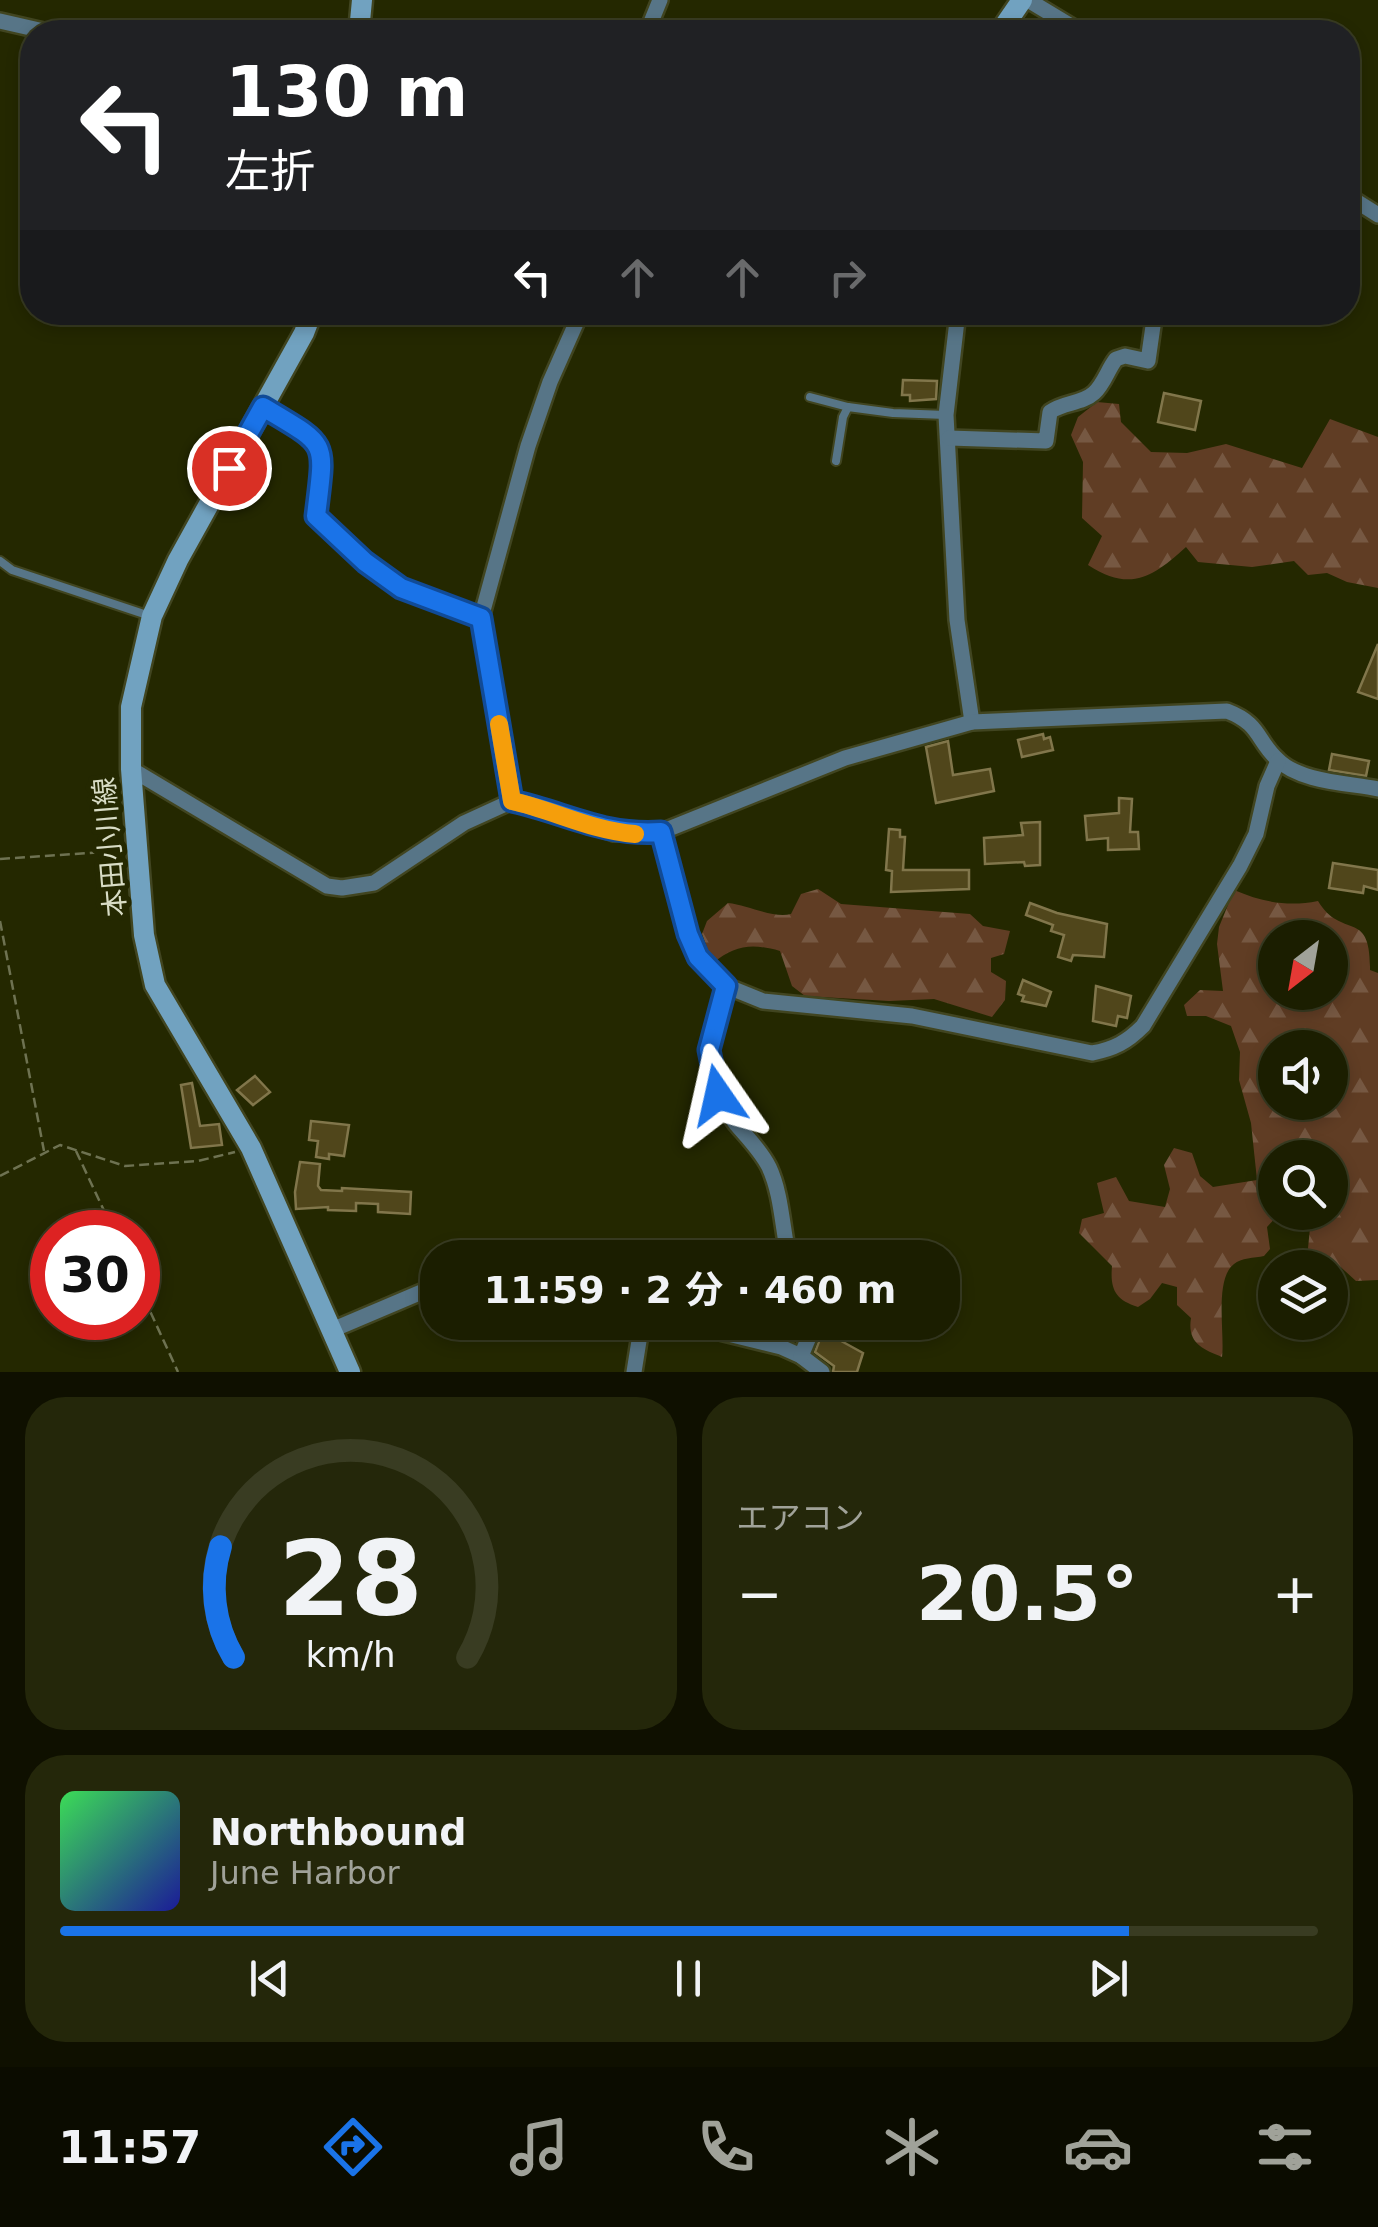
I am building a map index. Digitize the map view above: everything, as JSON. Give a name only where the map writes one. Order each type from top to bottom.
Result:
[{"type":"main road","points":[[1009,20],[1025,0]]},
{"type":"main road","name":"本田小川線","points":[[307,325],[178,560],[152,616],[131,706],[130,769],[144,935],[155,985],[251,1148],[350,1372]]},
{"type":"street","points":[[1025,0],[1060,20]]},
{"type":"street","points":[[512,801],[481,618],[528,446],[575,325]]},
{"type":"street","points":[[956,325],[946,414],[957,620],[972,722]]},
{"type":"street","points":[[949,438],[1046,441],[1050,412],[1090,397],[1116,359],[1124,356],[1148,361],[1153,325]]},
{"type":"street","points":[[263,407],[318,443],[322,458],[316,516],[365,562],[401,588],[481,618]]},
{"type":"street","points":[[130,769],[327,886],[342,888],[374,883],[464,824],[512,801],[614,832],[661,832],[845,758],[972,722],[1227,711],[1257,729],[1278,761],[1303,774],[1378,789]]},
{"type":"street","points":[[661,832],[688,934],[698,957],[726,986],[763,1001],[912,1016],[1092,1053],[1128,1040],[1143,1026],[1240,866],[1256,834],[1267,786],[1278,761]]},
{"type":"street","points":[[726,986],[710,1036],[708,1060],[722,1103],[756,1146],[774,1178],[786,1240]]},
{"type":"street","points":[[332,1330],[420,1293]]},
{"type":"street","points":[[634,1372],[639,1340]]},
{"type":"street","points":[[752,1340],[801,1356],[822,1372]]},
{"type":"street","points":[[801,1356],[806,1340]]},
{"type":"lane","points":[[810,397],[848,408],[946,414]]},
{"type":"lane","points":[[836,462],[848,408]]},
{"type":"lane","points":[[0,561],[12,570],[152,616]]},
{"type":"path","points":[[0,858],[135,850]]},
{"type":"path","points":[[0,921],[45,1152]]},
{"type":"path","points":[[0,1176],[60,1144],[125,1166],[198,1161],[251,1148]]},
{"type":"path","points":[[75,1150],[104,1210]]},
{"type":"path","points":[[160,1333],[178,1372]]},
{"type":"green space","points":[[1097,402],[1119,404],[1121,422],[1151,452],[1187,453],[1226,444],[1302,468],[1330,419],[1378,437],[1378,588],[1327,573],[1308,575],[1294,561],[1252,567],[1198,562],[1186,547],[1162,567],[1140,578],[1116,578],[1088,565],[1102,536],[1082,518],[1083,462],[1071,435],[1078,417]]},
{"type":"green space","points":[[818,889],[841,904],[970,914],[983,926],[1010,931],[1004,954],[991,958],[991,972],[1006,981],[1005,1000],[992,1017],[934,999],[889,1001],[805,996],[792,986],[780,951],[761,947],[736,949],[713,963],[702,934],[707,921],[728,903],[777,915],[791,914],[801,894]]},
{"type":"green space","points":[[1234,890],[1275,902],[1318,901],[1336,920],[1258,920],[1258,1010],[1348,1010],[1348,925],[1366,938],[1370,970],[1378,973],[1378,1280],[1356,1281],[1348,1274],[1348,1250],[1308,1250],[1310,1230],[1348,1230],[1348,1140],[1258,1140],[1258,1230],[1267,1230],[1270,1249],[1258,1250],[1258,1257],[1240,1260],[1228,1271],[1222,1294],[1222,1357],[1202,1348],[1194,1339],[1191,1318],[1177,1305],[1177,1287],[1162,1283],[1138,1307],[1124,1301],[1113,1287],[1112,1266],[1079,1233],[1082,1219],[1104,1213],[1097,1183],[1116,1177],[1129,1201],[1165,1207],[1170,1189],[1164,1165],[1174,1148],[1192,1153],[1200,1176],[1213,1187],[1257,1180],[1251,1123],[1239,1080],[1240,1052],[1231,1026],[1206,1016],[1187,1016],[1184,1005],[1200,990],[1223,991],[1217,944],[1219,927]]},
{"type":"building","points":[[903,380],[937,381],[936,399],[910,401],[910,395],[902,395]]},
{"type":"building","points":[[1164,393],[1201,401],[1195,430],[1158,422]]},
{"type":"building","points":[[1378,644],[1378,699],[1358,692]]},
{"type":"building","points":[[1043,734],[1044,739],[1050,737],[1053,750],[1022,757],[1018,740]]},
{"type":"building","points":[[948,741],[953,775],[990,769],[994,791],[936,803],[926,747]]},
{"type":"building","points":[[1332,754],[1369,761],[1366,776],[1329,770]]},
{"type":"building","points":[[1119,798],[1132,799],[1130,832],[1138,832],[1139,849],[1108,850],[1108,838],[1087,840],[1085,816],[1119,813]]},
{"type":"building","points":[[1040,822],[1040,865],[985,864],[984,838],[1023,835],[1021,823]]},
{"type":"building","points":[[889,829],[900,830],[900,837],[905,837],[903,870],[969,870],[969,889],[891,892],[892,871],[886,870]]},
{"type":"building","points":[[1333,863],[1378,870],[1378,890],[1364,886],[1363,893],[1329,888]]},
{"type":"building","points":[[1030,903],[1107,924],[1104,957],[1073,955],[1071,961],[1058,957],[1064,935],[1051,931],[1053,925],[1026,915]]},
{"type":"building","points":[[1023,980],[1051,992],[1046,1006],[1022,1001],[1024,996],[1018,994]]},
{"type":"building","points":[[1096,986],[1131,996],[1127,1018],[1118,1016],[1116,1026],[1093,1021]]},
{"type":"building","points":[[255,1076],[270,1092],[253,1105],[237,1090]]},
{"type":"building","points":[[192,1083],[200,1126],[219,1124],[222,1145],[191,1148],[181,1085]]},
{"type":"building","points":[[311,1121],[349,1125],[344,1156],[316,1157],[318,1141],[309,1140]]},
{"type":"building","points":[[300,1162],[320,1164],[321,1190],[411,1192],[410,1214],[378,1212],[378,1204],[356,1203],[356,1211],[328,1207],[296,1209]]},
{"type":"building","points":[[820,1340],[839,1340],[863,1353],[857,1372],[833,1372],[834,1366],[815,1352]]},
{"type":"slow traffic","points":[[499,724],[512,801],[614,832],[635,834]]},
{"type":"route","points":[[229,468],[263,407],[318,443],[322,458],[316,516],[365,562],[401,588],[481,618],[512,801],[614,832],[661,832],[688,934],[698,957],[726,986],[710,1036],[708,1060],[718,1095]]}]
